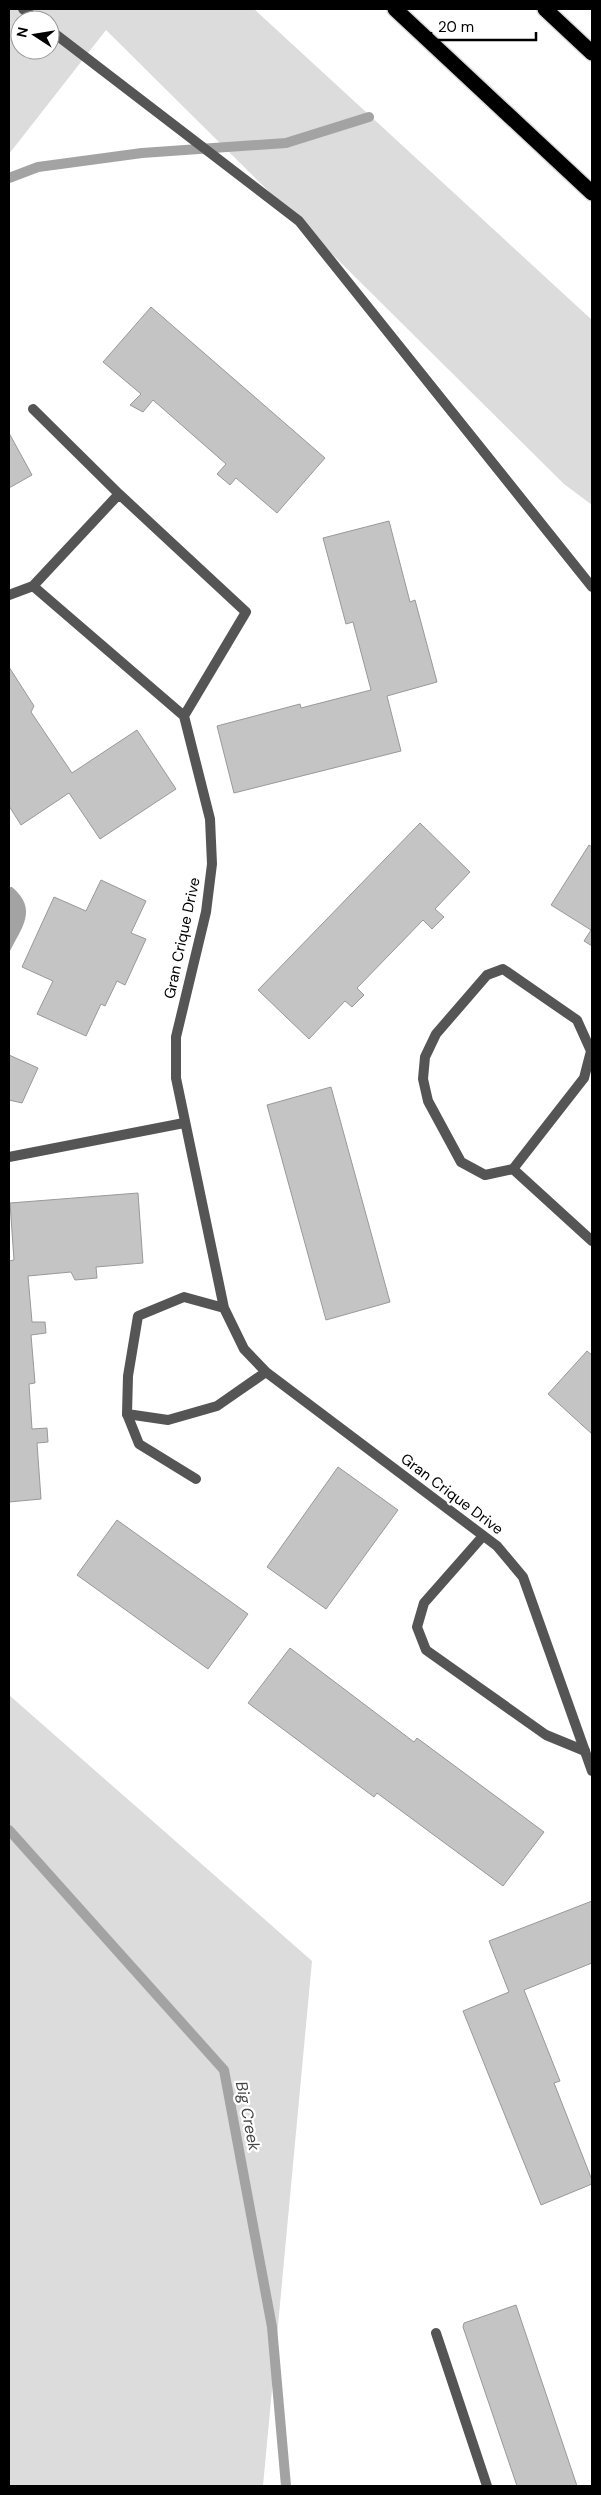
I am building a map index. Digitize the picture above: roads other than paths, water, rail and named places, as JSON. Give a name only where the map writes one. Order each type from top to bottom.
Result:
[{"type":"highway","points":[[395,9],[592,193]]},
{"type":"highway","points":[[545,9],[592,53]]},
{"type":"street","points":[[60,38],[299,221],[592,587]]},
{"type":"street","points":[[33,409],[119,494],[246,612],[184,716],[33,586]]},
{"type":"street","points":[[9,595],[33,586],[119,494]]},
{"type":"street","name":"Gran Crique Drive","points":[[184,716],[210,819],[212,864],[206,912],[176,1037],[176,1078],[224,1308],[244,1349],[266,1372],[497,1546],[523,1577],[592,1771]]},
{"type":"street","points":[[503,969],[577,1020],[591,1051],[584,1078],[512,1170],[485,1175],[461,1162],[428,1101],[423,1079],[426,1056],[436,1034],[487,975],[503,969]]},
{"type":"street","points":[[9,1157],[184,1123]]},
{"type":"street","points":[[512,1170],[592,1241]]},
{"type":"street","points":[[196,1478],[140,1444],[127,1414],[128,1376],[138,1316],[184,1298],[224,1308]]},
{"type":"street","points":[[127,1414],[168,1420],[217,1406],[266,1372]]},
{"type":"street","points":[[483,1536],[424,1603],[416,1627],[426,1650],[546,1735],[585,1751]]},
{"type":"street","points":[[436,2333],[487,2486]]},
{"type":"waterway","points":[[9,178],[38,167],[142,153],[286,143],[369,117]]},
{"type":"waterway","name":"Big Creek","points":[[9,1830],[224,2070],[272,2327],[286,2486]]}]
